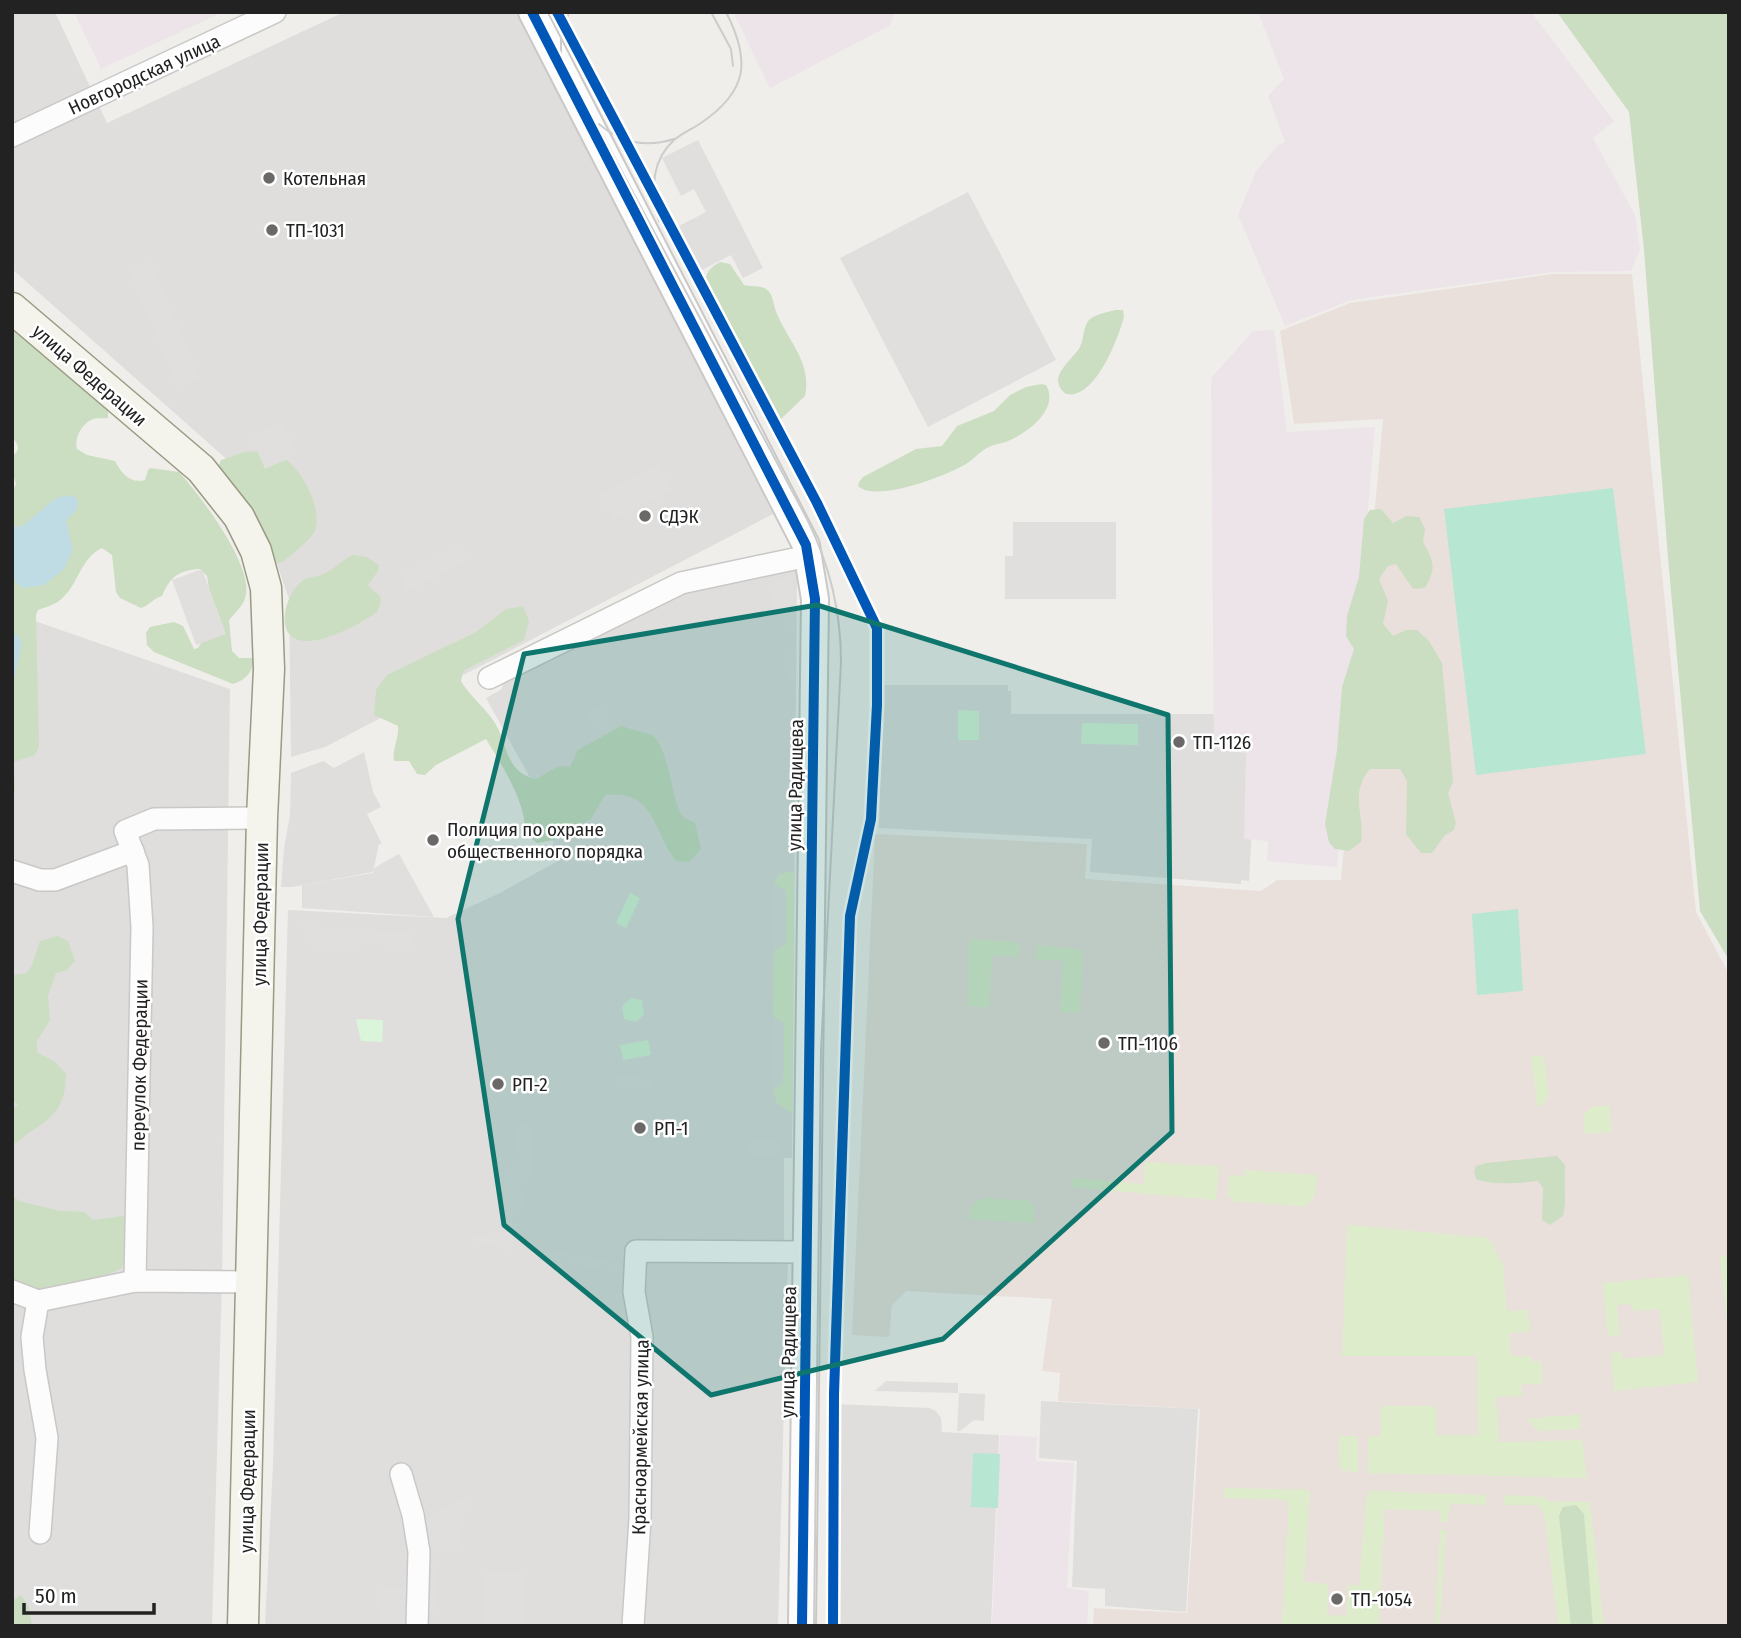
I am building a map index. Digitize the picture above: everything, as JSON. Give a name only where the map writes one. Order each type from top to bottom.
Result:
[{"type":"main road","name":"улица Федерации","points":[[12,308],[201,469],[239,517],[256,551],[266,587],[269,622],[243,1626]]},
{"type":"street","name":"Новгородская улица","points":[[12,135],[275,12]]},
{"type":"street","name":"улица Радищева","points":[[532,12],[801,536],[813,582],[815,612],[802,1626]]},
{"type":"street","points":[[489,678],[681,583],[808,556]]},
{"type":"street","name":"переулок Федерации","points":[[135,1281],[142,928],[138,865],[125,831],[154,819],[262,818]]},
{"type":"street","points":[[12,871],[40,880],[55,880],[133,851]]},
{"type":"street","name":"Красноармейская улица","points":[[634,1626],[642,1338],[634,1292],[636,1251],[807,1252]]},
{"type":"street","points":[[12,1291],[38,1301],[135,1281],[251,1282]]},
{"type":"street","points":[[38,1301],[32,1337],[47,1438],[40,1534]]},
{"type":"street","points":[[401,1474],[413,1515],[419,1552],[416,1626]]},
{"type":"highlighted area","points":[[817,605],[1168,715],[1172,1132],[943,1339],[711,1395],[504,1225],[458,919],[524,654]]},
{"type":"shaded area","points":[[12,12],[55,12],[107,123],[344,12],[517,12],[773,514],[325,747],[291,757],[289,599],[262,520],[240,471],[12,269]]},
{"type":"shaded area","points":[[74,12],[223,12],[101,69]]},
{"type":"shaded area","points":[[733,12],[896,12],[889,26],[770,88]]},
{"type":"shaded area","points":[[1258,12],[1531,12],[1614,121],[1593,138],[1635,215],[1640,250],[1631,271],[1553,272],[1351,300],[1285,326],[1238,215],[1256,171],[1278,145],[1285,142],[1268,96],[1284,79]]},
{"type":"shaded area","points":[[698,140],[763,268],[743,278],[731,255],[700,271],[677,227],[706,212],[694,189],[681,196],[662,158]]},
{"type":"shaded area","points":[[968,192],[1056,360],[928,427],[840,258]]},
{"type":"shaded area","points":[[150,260],[200,378],[178,387],[128,269]]},
{"type":"shaded area","points":[[1552,274],[1632,274],[1696,912],[1729,974],[1729,1626],[1093,1626],[1094,1608],[1187,1613],[1200,1409],[1058,1401],[1060,1373],[1042,1371],[1052,1299],[906,1291],[892,1305],[889,1337],[852,1335],[875,834],[1087,844],[1085,879],[1261,891],[1277,880],[1341,880],[1383,419],[1294,424],[1280,331],[1350,303]]},
{"type":"shaded area","points":[[1274,330],[1287,432],[1375,427],[1337,867],[1267,861],[1268,841],[1244,839],[1246,753],[1214,749],[1211,378],[1253,331]]},
{"type":"shaded area","points":[[283,423],[297,455],[265,469],[251,436]]},
{"type":"shaded area","points":[[659,464],[673,490],[613,521],[599,495]]},
{"type":"shaded area","points":[[1013,522],[1116,522],[1116,599],[1005,599],[1005,556],[1013,556]]},
{"type":"shaded area","points":[[459,546],[468,559],[405,593],[404,575]]},
{"type":"shaded area","points":[[202,569],[226,634],[196,645],[172,580]]},
{"type":"shaded area","points":[[797,570],[792,1158],[784,1158],[784,1242],[788,1258],[778,1626],[265,1626],[273,1465],[288,910],[446,918],[500,893],[556,862],[551,828],[534,785],[486,698],[502,689],[503,681],[674,596]]},
{"type":"shaded area","points":[[793,576],[795,682],[787,683],[781,655],[786,644],[783,620],[773,616],[767,582]]},
{"type":"shaded area","points":[[12,613],[230,689],[222,1281],[212,1626],[12,1626]]},
{"type":"shaded area","points":[[883,685],[1008,685],[1008,691],[1011,691],[1011,714],[1217,714],[1249,748],[1249,881],[1241,880],[1241,884],[1090,872],[1092,839],[879,828]]},
{"type":"shaded area","points":[[607,702],[617,720],[594,733],[584,715]]},
{"type":"shaded area","points":[[364,752],[373,792],[381,807],[367,814],[382,844],[379,844],[373,872],[281,887],[290,815],[291,773],[323,761],[334,768]]},
{"type":"shaded area","points":[[561,841],[631,844],[643,867],[564,863]]},
{"type":"shaded area","points":[[399,854],[434,917],[302,908],[302,885],[373,873],[374,868]]},
{"type":"shaded area","points":[[774,883],[786,891],[786,944],[774,951]]},
{"type":"shaded area","points":[[300,926],[412,932],[411,946],[354,943],[353,952],[318,950]]},
{"type":"shaded area","points":[[773,1017],[784,1023],[783,1084],[773,1090]]},
{"type":"shaded area","points":[[616,1076],[655,1078],[654,1090],[616,1088]]},
{"type":"shaded area","points":[[516,1123],[534,1124],[533,1161],[511,1250],[473,1241],[472,1237],[503,1238],[505,1165],[515,1154]]},
{"type":"shaded area","points":[[750,1138],[778,1139],[778,1156],[749,1155]]},
{"type":"shaded area","points":[[533,1246],[621,1263],[618,1273],[531,1256]]},
{"type":"shaded area","points":[[886,1381],[958,1383],[958,1393],[875,1391]]},
{"type":"shaded area","points":[[959,1393],[985,1394],[984,1421],[974,1420],[957,1431]]},
{"type":"shaded area","points":[[1041,1401],[1198,1409],[1186,1612],[1105,1606],[1105,1589],[1072,1587],[1077,1461],[1039,1458]]},
{"type":"shaded area","points":[[835,1404],[929,1408],[936,1411],[941,1418],[942,1432],[999,1435],[991,1626],[833,1626]]},
{"type":"shaded area","points":[[1000,1435],[1037,1437],[1036,1461],[1074,1463],[1067,1588],[1089,1591],[1087,1626],[992,1626]]},
{"type":"shaded area","points":[[467,1498],[457,1552],[428,1549],[424,1518]]},
{"type":"shaded area","points":[[424,1565],[437,1565],[436,1613],[422,1613]]},
{"type":"shaded area","points":[[485,1571],[526,1574],[522,1625],[483,1624]]},
{"type":"shaded area","points":[[383,1587],[408,1589],[406,1626],[381,1626]]},
{"type":"green space","points":[[1557,12],[1729,12],[1729,960],[1700,911],[1644,250],[1629,112]]},
{"type":"green space","points":[[720,262],[730,264],[744,285],[769,291],[777,314],[802,363],[805,396],[781,419],[771,416],[706,290],[707,273]]},
{"type":"green space","points":[[1123,310],[1124,317],[1104,366],[1086,388],[1077,393],[1066,394],[1060,388],[1059,375],[1080,347],[1087,323],[1095,316]]},
{"type":"green space","points":[[12,327],[108,408],[108,418],[93,419],[81,429],[77,437],[77,449],[87,455],[115,461],[130,479],[145,480],[150,468],[179,472],[212,514],[234,551],[246,585],[244,601],[229,620],[232,651],[239,658],[253,658],[253,662],[248,674],[233,684],[154,652],[147,645],[146,633],[150,627],[174,622],[183,626],[194,649],[198,648],[211,626],[212,607],[207,576],[200,569],[181,573],[172,579],[162,596],[141,608],[120,598],[116,592],[112,555],[102,548],[88,559],[66,595],[56,603],[38,610],[36,615],[39,746],[35,755],[14,762],[15,791],[12,797],[12,493],[16,484],[12,471],[12,455],[18,447],[12,438]]},
{"type":"green space","points":[[1046,385],[1049,403],[1039,419],[1016,437],[989,447],[969,462],[928,481],[895,490],[867,490],[858,486],[863,477],[916,449],[942,446],[957,426],[994,411],[1010,395],[1026,387]]},
{"type":"green space","points":[[244,452],[268,452],[284,458],[300,475],[312,498],[317,521],[314,533],[281,562],[269,563],[216,472],[221,460]]},
{"type":"green space","points":[[1613,488],[1646,754],[1476,775],[1444,509]]},
{"type":"green space","points":[[1381,509],[1393,523],[1406,516],[1419,517],[1425,529],[1423,542],[1433,565],[1425,588],[1413,589],[1396,564],[1388,566],[1379,579],[1388,601],[1383,624],[1393,636],[1406,630],[1417,630],[1429,641],[1442,663],[1453,782],[1448,793],[1456,823],[1454,830],[1445,835],[1432,853],[1421,853],[1406,834],[1407,781],[1400,769],[1370,769],[1364,778],[1359,796],[1361,842],[1349,851],[1335,849],[1329,842],[1325,824],[1337,750],[1342,687],[1354,649],[1346,636],[1347,616],[1359,577],[1364,519],[1370,510]]},
{"type":"green space","points":[[353,555],[367,557],[379,565],[368,585],[381,598],[377,612],[326,638],[305,641],[296,639],[286,628],[285,620],[291,594],[303,580],[325,573]]},
{"type":"green space","points":[[523,606],[529,621],[524,640],[463,671],[461,681],[498,728],[512,763],[526,776],[536,779],[559,766],[570,767],[578,750],[621,726],[652,735],[664,753],[680,813],[695,823],[701,849],[689,862],[676,861],[651,814],[634,799],[622,795],[605,795],[591,819],[554,840],[537,843],[525,833],[522,809],[517,796],[486,739],[436,765],[425,775],[417,774],[409,761],[394,761],[398,726],[374,715],[376,690],[387,675],[476,632],[506,609]]},
{"type":"green space","points":[[958,710],[979,711],[979,740],[958,740]]},
{"type":"green space","points":[[1082,723],[1138,724],[1138,745],[1081,744]]},
{"type":"green space","points":[[794,872],[792,1113],[777,1103],[773,1090],[783,1084],[784,1024],[773,1017],[774,951],[786,943],[786,892],[774,883],[779,874]]},
{"type":"green space","points":[[630,893],[640,898],[626,928],[616,923]]},
{"type":"green space","points":[[1518,909],[1523,991],[1477,995],[1472,914]]},
{"type":"green space","points":[[58,936],[68,941],[75,961],[67,970],[56,973],[48,996],[50,1020],[37,1041],[37,1052],[55,1062],[66,1074],[64,1094],[57,1109],[46,1121],[12,1144],[12,1109],[18,1105],[12,1100],[12,975],[27,973],[40,941]]},
{"type":"green space","points":[[972,939],[1020,943],[1019,957],[992,955],[989,1007],[968,1006],[969,943]]},
{"type":"green space","points":[[1037,945],[1083,952],[1080,1013],[1060,1012],[1063,961],[1036,959]]},
{"type":"green space","points":[[631,998],[642,1000],[644,1014],[636,1022],[624,1019],[622,1006]]},
{"type":"green space","points":[[356,1019],[383,1020],[382,1042],[361,1041]]},
{"type":"green space","points":[[648,1040],[651,1055],[623,1060],[620,1045]]},
{"type":"green space","points":[[1531,1056],[1544,1056],[1549,1097],[1542,1105],[1537,1106]]},
{"type":"green space","points":[[1609,1105],[1612,1132],[1585,1134],[1584,1114],[1592,1107]]},
{"type":"green space","points":[[1557,1156],[1565,1165],[1565,1204],[1563,1216],[1550,1225],[1542,1220],[1543,1188],[1538,1181],[1490,1183],[1476,1179],[1474,1171],[1476,1166],[1486,1163]]},
{"type":"green space","points":[[1145,1162],[1219,1166],[1216,1200],[1071,1187],[1072,1178],[1144,1184]]},
{"type":"green space","points":[[1245,1170],[1317,1175],[1315,1194],[1308,1204],[1303,1206],[1232,1201],[1232,1198],[1227,1197],[1229,1175],[1245,1176]]},
{"type":"green space","points":[[12,1195],[19,1201],[60,1211],[84,1212],[93,1220],[123,1216],[130,1219],[128,1250],[122,1268],[82,1284],[54,1289],[26,1287],[12,1282]]},
{"type":"green space","points":[[985,1198],[1030,1201],[1034,1206],[1034,1223],[968,1219],[973,1205]]},
{"type":"green space","points":[[1349,1225],[1489,1238],[1503,1264],[1507,1311],[1528,1310],[1530,1332],[1509,1333],[1511,1355],[1532,1357],[1533,1362],[1541,1361],[1543,1383],[1521,1385],[1522,1396],[1496,1397],[1499,1442],[1582,1440],[1587,1478],[1367,1473],[1368,1436],[1381,1436],[1380,1406],[1436,1406],[1436,1435],[1478,1435],[1477,1356],[1342,1356]]},
{"type":"green space","points":[[1720,1256],[1729,1256],[1729,1341]]},
{"type":"green space","points":[[1688,1275],[1698,1382],[1614,1391],[1611,1353],[1622,1352],[1623,1359],[1664,1355],[1660,1309],[1633,1311],[1632,1304],[1617,1305],[1620,1335],[1608,1336],[1603,1283]]},
{"type":"green space","points":[[1580,1414],[1581,1429],[1538,1431],[1526,1419]]},
{"type":"green space","points":[[1339,1436],[1358,1436],[1358,1473],[1341,1470]]},
{"type":"green space","points":[[973,1453],[1000,1454],[998,1508],[971,1507]]},
{"type":"green space","points":[[1225,1488],[1310,1490],[1304,1582],[1328,1584],[1327,1615],[1346,1616],[1348,1585],[1359,1586],[1367,1491],[1486,1495],[1486,1505],[1450,1503],[1447,1522],[1440,1522],[1440,1511],[1385,1509],[1379,1626],[1282,1624],[1289,1503],[1286,1500],[1224,1498]]},
{"type":"green space","points":[[1505,1495],[1544,1497],[1549,1501],[1590,1502],[1604,1626],[1558,1626],[1544,1512],[1537,1505],[1504,1505]]},
{"type":"green space","points":[[1576,1505],[1584,1514],[1593,1626],[1571,1626],[1559,1516],[1563,1507]]},
{"type":"green space","points":[[1440,1530],[1446,1531],[1440,1624],[1435,1623]]},
{"type":"green space","points":[[21,1595],[29,1607],[32,1626],[12,1626],[12,1601]]},
{"type":"water","points":[[71,495],[78,500],[77,509],[66,521],[73,550],[64,569],[44,585],[23,588],[12,579],[12,526],[21,527],[56,498]]},
{"type":"water","points":[[12,633],[19,636],[22,644],[12,690]]},
{"type":"tram line","points":[[537,12],[807,519],[828,571],[836,606],[841,662],[821,1051],[814,1626]]},
{"type":"tram line","points":[[561,54],[561,36],[569,12]]},
{"type":"tram line","points":[[711,12],[731,49],[733,66]]},
{"type":"tram line","points":[[659,221],[654,178],[660,158],[680,135],[717,111],[736,87],[741,60],[739,46],[726,12]]},
{"type":"tram line","points":[[599,124],[616,136],[634,142],[654,143],[674,139]]},
{"type":"cycle path","points":[[532,12],[806,545],[815,599],[802,1626]]},
{"type":"cycle path","points":[[557,12],[817,503],[877,628],[877,705],[871,819],[850,916],[834,1394],[833,1626]]},
{"type":"place","name":"Котельная","points":[[269,178]]},
{"type":"place","name":"ТП-1031","points":[[272,230]]},
{"type":"place","name":"СДЭК","points":[[645,516]]},
{"type":"place","name":"ТП-1126","points":[[1179,742]]},
{"type":"place","name":"Полиция по охране общественного порядка","points":[[433,840]]},
{"type":"place","name":"ТП-1106","points":[[1104,1043]]},
{"type":"place","name":"РП-2","points":[[498,1084]]},
{"type":"place","name":"РП-1","points":[[640,1128]]},
{"type":"place","name":"ТП-1054","points":[[1337,1599]]}]
